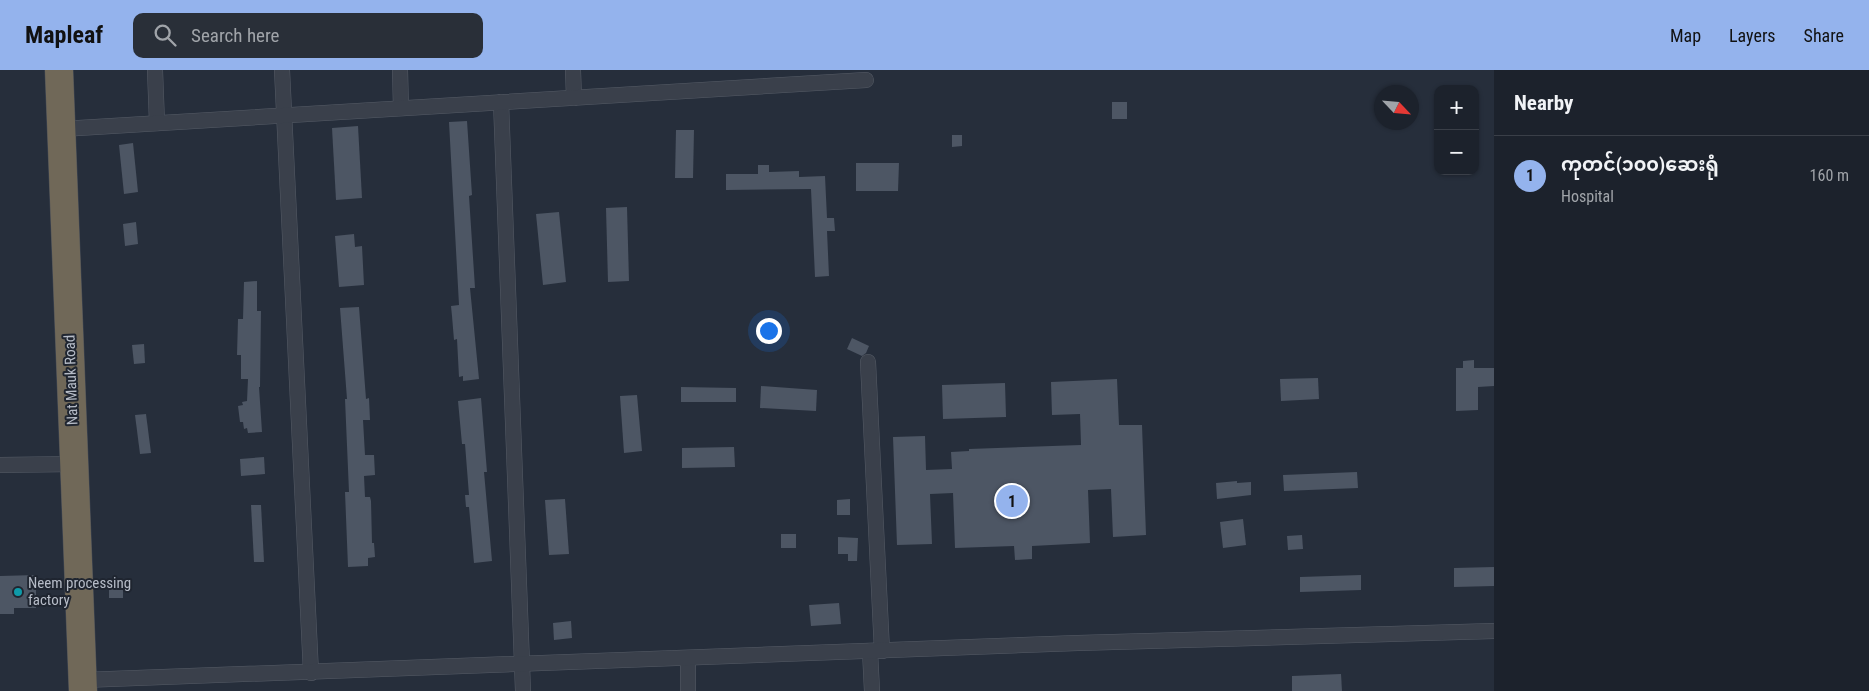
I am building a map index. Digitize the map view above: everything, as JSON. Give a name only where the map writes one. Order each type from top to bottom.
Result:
[{"type":"highway","name":"Nat Mauk Road","points":[[59,70],[83,686]]},
{"type":"street","points":[[155,70],[158,123]]},
{"type":"street","points":[[282,70],[311,673]]},
{"type":"street","points":[[400,70],[401,108]]},
{"type":"street","points":[[573,70],[574,98]]},
{"type":"street","points":[[62,129],[866,80]]},
{"type":"street","points":[[501,102],[523,691]]},
{"type":"street","points":[[868,362],[876,651],[872,691]]},
{"type":"street","points":[[0,465],[75,464]]},
{"type":"street","points":[[83,686],[311,673],[876,651],[1494,632]]},
{"type":"street","points":[[688,659],[688,691]]},
{"type":"building","points":[[1112,102],[1127,102],[1127,119],[1112,119]]},
{"type":"building","points":[[467,121],[472,195],[469,196],[475,288],[470,288],[479,379],[463,381],[463,376],[459,377],[457,339],[454,340],[451,306],[459,305],[449,122]]},
{"type":"building","points":[[358,126],[362,198],[336,200],[332,128]]},
{"type":"building","points":[[676,130],[694,130],[693,178],[675,178]]},
{"type":"building","points":[[952,135],[962,135],[962,146],[952,147]]},
{"type":"building","points":[[133,143],[138,192],[124,194],[119,145]]},
{"type":"building","points":[[856,163],[899,163],[898,191],[856,191]]},
{"type":"building","points":[[758,165],[769,165],[769,172],[799,171],[799,177],[825,176],[827,218],[834,218],[835,231],[827,231],[829,276],[815,277],[811,189],[726,190],[726,174],[758,174]]},
{"type":"building","points":[[627,207],[629,281],[608,282],[606,208]]},
{"type":"building","points":[[559,212],[566,282],[543,285],[536,214]]},
{"type":"building","points":[[136,222],[138,244],[125,246],[123,224]]},
{"type":"building","points":[[354,234],[355,247],[362,246],[364,285],[339,287],[335,236]]},
{"type":"building","points":[[257,281],[257,311],[261,311],[259,387],[262,432],[248,433],[247,428],[244,429],[243,422],[240,422],[238,406],[243,405],[242,402],[247,401],[248,379],[241,379],[241,355],[237,355],[238,319],[243,319],[244,282]]},
{"type":"building","points":[[359,307],[366,399],[369,398],[370,420],[363,420],[365,455],[374,455],[375,475],[364,476],[365,497],[370,497],[371,501],[372,543],[374,543],[375,557],[368,558],[368,566],[348,567],[345,492],[349,492],[345,399],[347,399],[340,308]]},
{"type":"building","points":[[852,338],[869,346],[866,353],[862,356],[847,349]]},
{"type":"building","points":[[144,344],[145,363],[134,364],[132,345]]},
{"type":"building","points":[[1474,360],[1474,368],[1494,368],[1494,386],[1478,387],[1478,410],[1456,411],[1456,368],[1463,368],[1463,361]]},
{"type":"building","points":[[1318,378],[1319,399],[1281,401],[1280,379]]},
{"type":"building","points":[[1117,379],[1119,425],[1142,425],[1146,535],[1113,537],[1111,489],[1088,490],[1090,543],[1032,546],[1032,559],[1015,560],[1014,546],[955,548],[953,493],[930,494],[932,544],[897,545],[893,437],[925,436],[926,470],[952,469],[951,452],[969,451],[969,449],[1081,445],[1080,414],[1052,415],[1051,382]]},
{"type":"building","points":[[1005,383],[1006,417],[943,419],[942,385]]},
{"type":"building","points":[[761,386],[817,390],[816,411],[760,408]]},
{"type":"building","points":[[681,387],[736,388],[736,402],[681,402]]},
{"type":"building","points":[[637,395],[642,451],[624,453],[620,396]]},
{"type":"building","points":[[481,398],[487,472],[484,472],[492,561],[474,563],[469,507],[466,507],[465,495],[469,495],[465,444],[462,444],[458,401]]},
{"type":"building","points":[[146,414],[151,453],[140,454],[135,415]]},
{"type":"building","points":[[734,447],[735,467],[682,468],[682,448]]},
{"type":"building","points":[[264,457],[265,474],[241,476],[240,459]]},
{"type":"building","points":[[1357,472],[1358,488],[1284,491],[1283,475]]},
{"type":"building","points":[[1237,481],[1237,483],[1251,482],[1251,495],[1217,499],[1216,483]]},
{"type":"building","points":[[565,499],[569,554],[549,555],[545,500]]},
{"type":"building","points":[[850,499],[850,515],[837,515],[837,500]]},
{"type":"building","points":[[251,505],[261,505],[264,562],[254,562]]},
{"type":"building","points":[[1243,519],[1246,545],[1223,548],[1220,522]]},
{"type":"building","points":[[781,534],[796,534],[796,548],[781,548]]},
{"type":"building","points":[[1302,535],[1303,549],[1288,550],[1287,536]]},
{"type":"building","points":[[838,537],[858,538],[857,561],[848,561],[848,554],[838,554]]},
{"type":"building","points":[[1494,567],[1494,586],[1454,587],[1454,568]]},
{"type":"building","name":"Neem processing factory","points":[[36,575],[36,608],[14,608],[14,614],[0,614],[0,576]]},
{"type":"building","points":[[1361,575],[1361,590],[1300,592],[1300,577]]},
{"type":"building","points":[[109,585],[123,585],[123,598],[109,598]]},
{"type":"building","points":[[839,603],[841,624],[811,626],[809,605]]},
{"type":"building","points":[[571,621],[572,638],[554,640],[553,623]]},
{"type":"building","points":[[1341,674],[1342,691],[1292,691],[1292,676]]},
{"type":"place","name":"ကုတင်(၁၀၀)ဆေးရုံ","points":[[1012,501]]},
{"type":"place","name":"Neem processing factory","points":[[18,592]]}]
